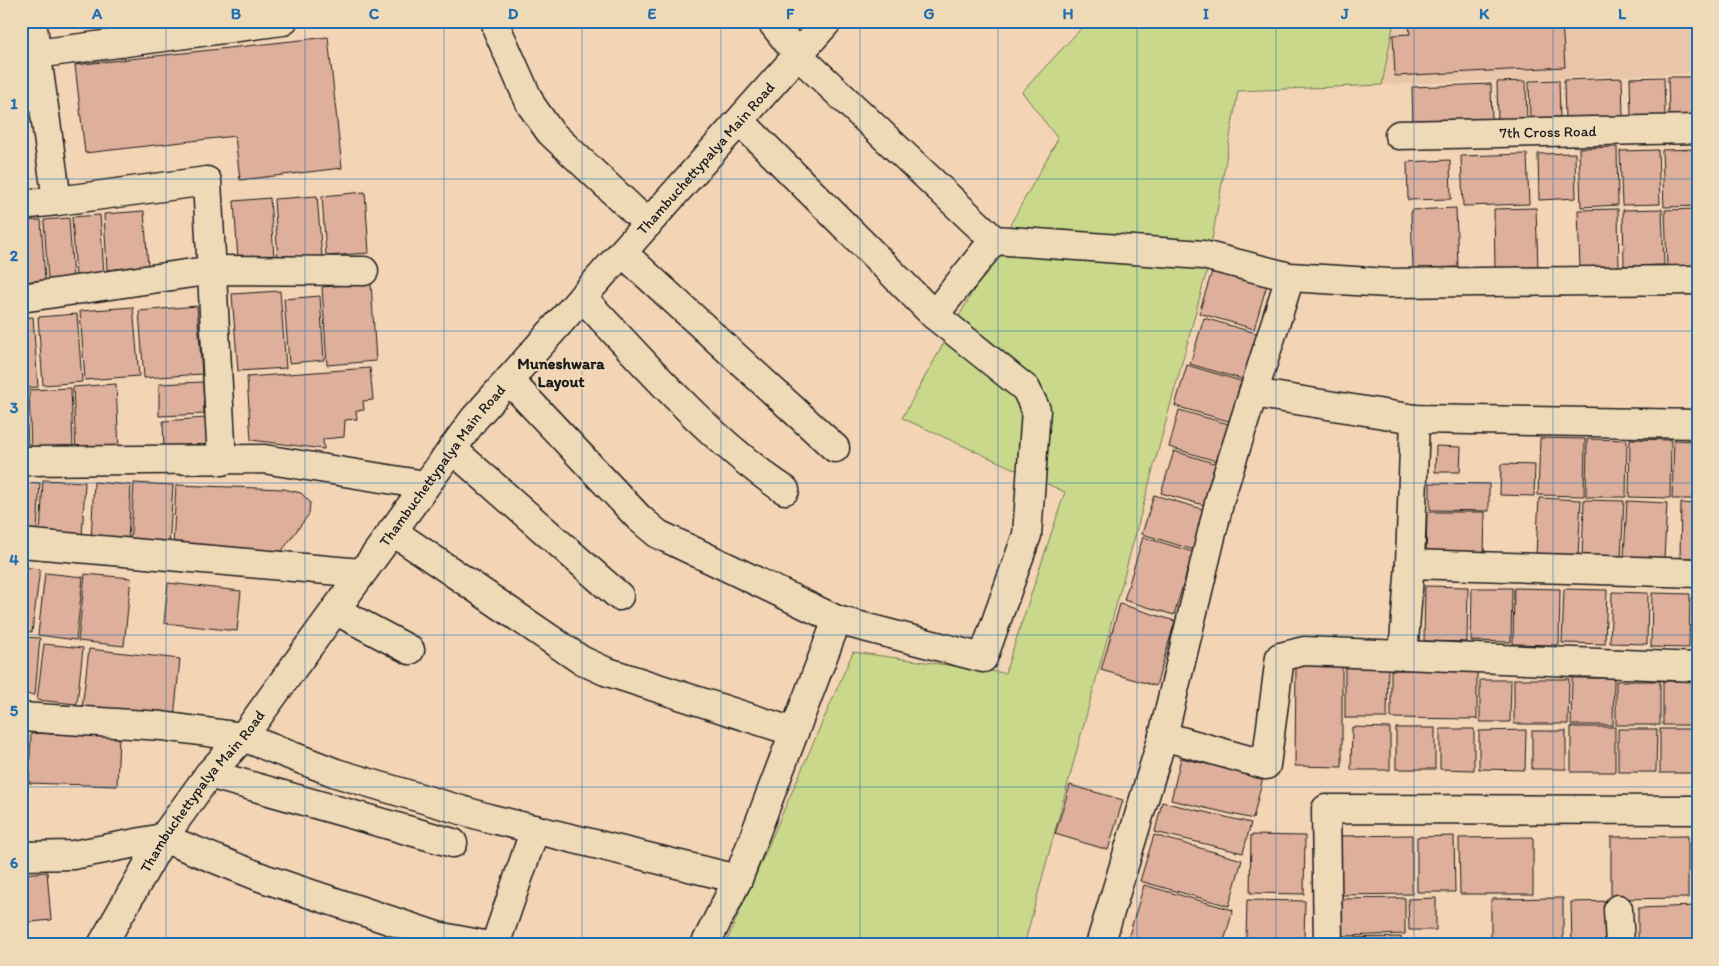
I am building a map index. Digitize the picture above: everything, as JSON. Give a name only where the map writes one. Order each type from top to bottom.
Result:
[{"type":"street","points":[[32,21],[29,55],[57,201]]},
{"type":"street","points":[[29,55],[283,21]]},
{"type":"street","points":[[771,21],[798,55],[994,240],[1203,255],[1290,278],[1388,283],[1698,280]]},
{"type":"street","name":"Thambuchettypalya Main Road","points":[[102,945],[163,838],[209,774],[243,737],[474,419],[828,21]]},
{"type":"street","points":[[497,29],[531,105],[550,132],[648,224]]},
{"type":"street","points":[[509,380],[639,518],[658,534],[837,620],[983,658],[1026,535],[1036,410],[1026,389],[934,315],[740,121]]},
{"type":"street","name":"7th Cross Road","points":[[1399,135],[1698,129]]},
{"type":"street","points":[[21,205],[207,181],[222,461]]},
{"type":"street","points":[[934,315],[994,240]]},
{"type":"street","points":[[623,252],[835,448]]},
{"type":"street","points":[[21,298],[213,270],[364,271]]},
{"type":"street","points":[[1100,945],[1162,736],[1221,495],[1290,278]]},
{"type":"street","points":[[582,297],[666,386],[753,469],[784,490]]},
{"type":"street","points":[[1253,393],[1415,419],[1698,424]]},
{"type":"street","points":[[1404,642],[1410,564],[1415,419]]},
{"type":"street","points":[[452,448],[619,596]]},
{"type":"street","points":[[21,461],[222,461],[264,459],[425,485]]},
{"type":"street","points":[[392,531],[581,660],[605,671],[794,732]]},
{"type":"street","points":[[21,543],[361,574]]},
{"type":"street","points":[[1410,564],[1698,572]]},
{"type":"street","points":[[334,610],[410,650]]},
{"type":"street","points":[[705,945],[738,879],[837,620]]},
{"type":"street","points":[[1162,736],[1266,765],[1280,657],[1304,651],[1698,667]]},
{"type":"street","points":[[21,717],[162,726],[243,737],[336,773],[488,818],[738,879]]},
{"type":"street","points":[[209,774],[453,843]]},
{"type":"street","points":[[1328,945],[1326,809],[1698,810]]},
{"type":"street","points":[[495,945],[535,829]]},
{"type":"street","points":[[21,856],[73,855],[163,838],[263,878],[428,933],[484,945]]},
{"type":"street","points":[[1618,909],[1620,945]]},
{"type":"shaded area","points":[[1394,21],[1698,21],[1698,73],[1382,85]]},
{"type":"green space","points":[[1088,21],[1394,21],[1382,85],[1238,91],[1206,274],[1024,945],[725,945],[853,652],[1005,673],[1065,492],[902,418],[1058,139],[1022,92]]},
{"type":"building","points":[[1409,21],[1562,21],[1565,67],[1395,76],[1393,35],[1410,34]]},
{"type":"building","points":[[328,37],[342,168],[240,180],[235,136],[85,153],[75,65]]},
{"type":"building","points":[[1664,77],[1665,116],[1631,117],[1630,78]]},
{"type":"building","points":[[1668,77],[1696,77],[1697,116],[1669,118]]},
{"type":"building","points":[[1622,78],[1623,119],[1565,121],[1564,80]]},
{"type":"building","points":[[1559,80],[1560,117],[1530,118],[1529,81]]},
{"type":"building","points":[[1526,81],[1527,123],[1498,124],[1497,82]]},
{"type":"building","points":[[1491,84],[1492,123],[1413,126],[1412,87]]},
{"type":"building","points":[[1617,147],[1618,205],[1581,207],[1579,148]]},
{"type":"building","points":[[1698,149],[1698,206],[1664,207],[1662,150]]},
{"type":"building","points":[[1658,150],[1660,204],[1622,205],[1620,151]]},
{"type":"building","points":[[1575,153],[1576,198],[1539,200],[1538,154]]},
{"type":"building","points":[[1527,154],[1529,204],[1463,206],[1461,156]]},
{"type":"building","points":[[1450,160],[1451,199],[1408,200],[1407,162]]},
{"type":"building","points":[[365,192],[369,253],[326,256],[322,196]]},
{"type":"building","points":[[317,196],[322,257],[278,260],[274,199]]},
{"type":"building","points":[[270,198],[274,258],[238,260],[234,201]]},
{"type":"building","points":[[1456,208],[1458,267],[1413,269],[1411,210]]},
{"type":"building","points":[[1536,208],[1538,269],[1495,270],[1494,209]]},
{"type":"building","points":[[1618,209],[1619,268],[1580,269],[1578,210]]},
{"type":"building","points":[[1662,209],[1664,265],[1624,266],[1623,210]]},
{"type":"building","points":[[1698,209],[1698,266],[1667,267],[1665,210]]},
{"type":"building","points":[[144,211],[148,266],[107,270],[104,214]]},
{"type":"building","points":[[100,215],[104,274],[76,276],[72,217]]},
{"type":"building","points":[[69,218],[73,278],[48,280],[44,220]]},
{"type":"building","points":[[41,220],[45,280],[21,282],[21,221]]},
{"type":"building","points":[[1214,265],[1268,281],[1254,329],[1199,313]]},
{"type":"building","points":[[371,283],[376,361],[327,365],[322,287]]},
{"type":"building","points":[[280,291],[286,368],[238,371],[232,294]]},
{"type":"building","points":[[320,296],[324,360],[289,363],[284,299]]},
{"type":"building","points":[[197,306],[202,374],[144,378],[139,311]]},
{"type":"building","points":[[133,307],[139,376],[85,380],[80,311]]},
{"type":"building","points":[[77,314],[82,382],[43,385],[38,317]]},
{"type":"building","points":[[33,317],[38,387],[21,388],[21,318]]},
{"type":"building","points":[[1204,318],[1259,334],[1245,380],[1190,364]]},
{"type":"building","points":[[1187,365],[1244,382],[1232,422],[1175,406]]},
{"type":"building","points":[[370,368],[373,400],[363,401],[364,410],[356,411],[357,419],[345,420],[344,437],[323,439],[324,449],[251,440],[247,377]]},
{"type":"building","points":[[203,382],[204,414],[159,416],[159,384]]},
{"type":"building","points":[[116,384],[119,450],[76,452],[73,387]]},
{"type":"building","points":[[71,388],[73,448],[31,450],[29,390]]},
{"type":"building","points":[[26,394],[28,448],[21,448],[21,395]]},
{"type":"building","points":[[1179,410],[1232,425],[1220,462],[1169,447]]},
{"type":"building","points":[[206,418],[207,451],[164,453],[163,421]]},
{"type":"building","points":[[1540,438],[1585,439],[1584,496],[1538,495]]},
{"type":"building","points":[[1587,439],[1627,440],[1626,497],[1586,497]]},
{"type":"building","points":[[1630,439],[1671,440],[1670,498],[1629,497]]},
{"type":"building","points":[[1674,440],[1698,441],[1698,499],[1672,499]]},
{"type":"building","points":[[1436,446],[1461,447],[1460,472],[1435,472]]},
{"type":"building","points":[[1174,451],[1220,465],[1207,506],[1161,493]]},
{"type":"building","points":[[1501,464],[1535,465],[1534,496],[1500,495]]},
{"type":"building","points":[[43,480],[85,482],[82,538],[40,536]]},
{"type":"building","points":[[21,482],[40,483],[37,531],[21,530]]},
{"type":"building","points":[[94,482],[131,485],[128,542],[91,540]]},
{"type":"building","points":[[134,483],[173,485],[169,548],[130,546]]},
{"type":"building","points":[[1430,483],[1489,484],[1489,511],[1430,510]]},
{"type":"building","points":[[176,485],[284,489],[301,493],[310,502],[309,514],[281,552],[173,548]]},
{"type":"building","points":[[1154,495],[1206,510],[1194,550],[1142,534]]},
{"type":"building","points":[[1539,498],[1581,500],[1578,557],[1536,554]]},
{"type":"building","points":[[1584,500],[1624,501],[1621,558],[1582,557]]},
{"type":"building","points":[[1627,501],[1667,503],[1664,559],[1624,557]]},
{"type":"building","points":[[1681,503],[1698,504],[1698,559],[1680,558]]},
{"type":"building","points":[[1427,512],[1485,512],[1484,557],[1426,557]]},
{"type":"building","points":[[1143,537],[1193,552],[1174,615],[1124,600]]},
{"type":"building","points":[[21,567],[40,569],[32,632],[21,631]]},
{"type":"building","points":[[45,573],[83,577],[76,640],[38,635]]},
{"type":"building","points":[[85,574],[131,578],[124,646],[78,641]]},
{"type":"building","points":[[168,583],[241,591],[237,631],[164,623]]},
{"type":"building","points":[[1425,586],[1468,587],[1467,642],[1424,641]]},
{"type":"building","points":[[1472,588],[1512,588],[1511,642],[1471,641]]},
{"type":"building","points":[[1514,588],[1560,589],[1559,645],[1513,644]]},
{"type":"building","points":[[1564,589],[1607,590],[1605,644],[1562,643]]},
{"type":"building","points":[[1612,592],[1648,593],[1647,644],[1610,643]]},
{"type":"building","points":[[1652,593],[1690,594],[1689,648],[1651,647]]},
{"type":"building","points":[[1694,595],[1698,595],[1698,649],[1692,649]]},
{"type":"building","points":[[1120,604],[1175,621],[1156,686],[1101,670]]},
{"type":"building","points":[[21,637],[40,638],[35,695],[21,694]]},
{"type":"building","points":[[44,644],[83,648],[77,704],[37,700]]},
{"type":"building","points":[[89,649],[180,659],[174,718],[82,708]]},
{"type":"building","points":[[1296,664],[1342,664],[1342,767],[1295,766]]},
{"type":"building","points":[[1345,667],[1388,667],[1387,718],[1345,718]]},
{"type":"building","points":[[1391,670],[1477,670],[1477,719],[1391,718]]},
{"type":"building","points":[[1572,678],[1614,678],[1613,725],[1571,725]]},
{"type":"building","points":[[1514,679],[1569,679],[1568,724],[1514,724]]},
{"type":"building","points":[[1480,680],[1511,680],[1510,722],[1480,722]]},
{"type":"building","points":[[1696,680],[1698,680],[1698,727],[1696,727]]},
{"type":"building","points":[[1616,681],[1660,681],[1660,725],[1616,725]]},
{"type":"building","points":[[1663,681],[1694,681],[1694,725],[1663,725]]},
{"type":"building","points":[[1352,727],[1390,728],[1390,770],[1351,770]]},
{"type":"building","points":[[1571,727],[1615,727],[1615,772],[1571,772]]},
{"type":"building","points":[[1396,728],[1435,728],[1435,769],[1396,769]]},
{"type":"building","points":[[1440,729],[1474,729],[1474,770],[1440,769]]},
{"type":"building","points":[[1618,729],[1657,729],[1656,772],[1618,772]]},
{"type":"building","points":[[1660,729],[1696,729],[1696,773],[1660,773]]},
{"type":"building","points":[[1526,730],[1525,770],[1479,769],[1479,731]]},
{"type":"building","points":[[1532,731],[1566,731],[1566,769],[1532,769]]},
{"type":"building","points":[[31,733],[119,737],[117,786],[29,783]]},
{"type":"building","points":[[21,735],[28,736],[26,778],[21,778]]},
{"type":"building","points":[[1181,758],[1263,777],[1253,819],[1171,800]]},
{"type":"building","points":[[1070,785],[1123,800],[1108,850],[1055,834]]},
{"type":"building","points":[[1162,802],[1251,823],[1243,853],[1155,832]]},
{"type":"building","points":[[1154,835],[1242,860],[1229,906],[1140,881]]},
{"type":"building","points":[[1251,835],[1305,836],[1304,894],[1250,893]]},
{"type":"building","points":[[1412,835],[1412,894],[1341,895],[1341,836]]},
{"type":"building","points":[[1454,836],[1455,892],[1417,892],[1417,837]]},
{"type":"building","points":[[1688,836],[1688,898],[1611,899],[1611,837]]},
{"type":"building","points":[[1533,837],[1533,894],[1460,894],[1459,838]]},
{"type":"building","points":[[47,872],[51,920],[21,923],[21,874]]},
{"type":"building","points":[[1144,885],[1233,910],[1223,945],[1126,945]]},
{"type":"building","points":[[1405,898],[1405,934],[1342,936],[1342,899]]},
{"type":"building","points":[[1436,898],[1436,930],[1409,930],[1408,899]]},
{"type":"building","points":[[1563,898],[1563,942],[1491,943],[1491,899]]},
{"type":"building","points":[[1247,900],[1305,901],[1304,940],[1246,940]]},
{"type":"building","points":[[1612,901],[1613,945],[1572,945],[1571,902]]},
{"type":"building","points":[[1698,906],[1698,945],[1638,945],[1638,908]]},
{"type":"building","points":[[1401,937],[1401,945],[1337,945],[1337,938]]},
{"type":"building","points":[[1247,942],[1304,942],[1304,945],[1247,945]]},
{"type":"district","name":"Muneshwara Layout","points":[[561,372]]}]
